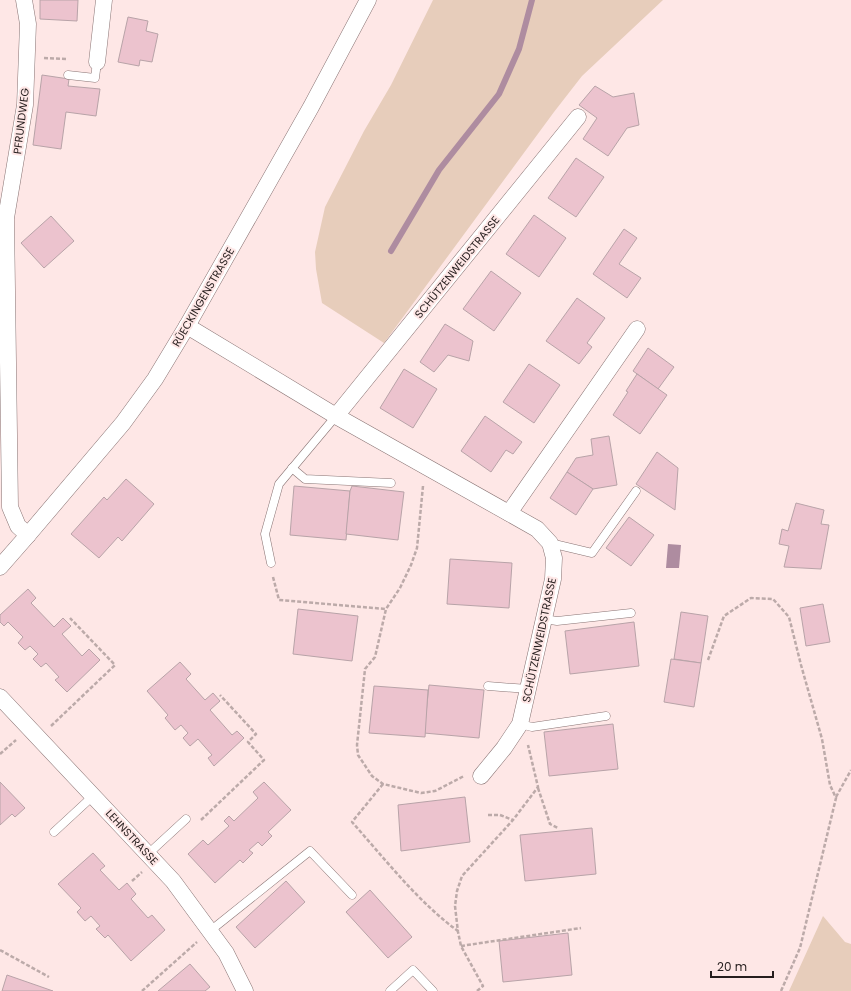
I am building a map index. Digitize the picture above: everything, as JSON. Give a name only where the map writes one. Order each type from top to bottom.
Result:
[{"type":"street","name":"PFRUNDWEG","points":[[24,0],[28,24],[25,105],[3,220],[10,506],[18,526],[28,535]]},
{"type":"street","points":[[97,62],[104,0]]},
{"type":"street","name":"RÜECKINGENSTRASSE","points":[[0,567],[123,423],[154,379],[187,326],[311,107],[368,0]]},
{"type":"street","name":"SCHÜTZENWEIDSTRASSE","points":[[336,416],[578,117]]},
{"type":"street","points":[[187,326],[336,416],[537,529],[550,543]]},
{"type":"street","points":[[509,513],[637,329]]},
{"type":"street","name":"SCHÜTZENWEIDSTRASSE","points":[[474,775],[504,748],[520,724],[553,579],[554,558],[550,543]]},
{"type":"street","name":"LEHNSTRASSE","points":[[0,697],[173,881],[206,935],[226,953],[244,991]]},
{"type":"lane","points":[[68,75],[95,78],[97,62]]},
{"type":"lane","points":[[271,563],[265,534],[279,484],[336,416]]},
{"type":"lane","points":[[292,468],[305,479],[391,483]]},
{"type":"lane","points":[[550,543],[592,553],[636,491]]},
{"type":"lane","points":[[544,619],[556,621],[631,613]]},
{"type":"lane","points":[[488,686],[528,689]]},
{"type":"lane","points":[[520,724],[532,726],[606,716]]},
{"type":"lane","points":[[54,832],[93,796]]},
{"type":"lane","points":[[148,854],[186,819]]},
{"type":"lane","points":[[206,935],[310,851],[352,895]]},
{"type":"lane","points":[[390,991],[413,970],[433,991]]},
{"type":"path","points":[[27,57],[97,62]]},
{"type":"path","points":[[423,491],[417,548],[400,588],[386,609],[375,657],[365,669],[357,745],[358,755],[372,776],[383,784],[421,793],[435,791],[474,775]]},
{"type":"path","points":[[271,563],[279,600],[386,609]]},
{"type":"path","points":[[708,660],[724,616],[751,598],[773,599],[789,617],[822,739],[830,785],[836,798]]},
{"type":"path","points":[[50,726],[115,665],[70,618]]},
{"type":"path","points":[[197,824],[264,760],[248,742],[256,734],[220,695]]},
{"type":"path","points":[[520,724],[529,749],[538,787],[550,824],[558,828]]},
{"type":"path","points":[[0,754],[19,737]]},
{"type":"path","points":[[781,991],[800,948],[836,798],[851,770]]},
{"type":"path","points":[[383,784],[352,822],[426,905],[458,932]]},
{"type":"path","points":[[477,991],[483,986],[461,946],[458,932],[455,906],[457,891],[462,876],[513,820],[538,787]]},
{"type":"path","points":[[488,815],[500,815],[513,820]]},
{"type":"path","points":[[132,881],[144,870]]},
{"type":"path","points":[[461,946],[581,928]]},
{"type":"path","points":[[142,991],[206,935]]},
{"type":"path","points":[[0,950],[49,977]]},
{"type":"shaded area","points":[[433,0],[663,0],[582,76],[384,343],[322,303],[316,269],[315,252],[325,207],[364,131],[391,85]]},
{"type":"shaded area","points":[[668,544],[681,545],[679,568],[666,568]]},
{"type":"shaded area","points":[[823,916],[845,942],[851,944],[851,991],[789,991]]},
{"type":"building","points":[[40,0],[78,0],[77,21],[40,19]]},
{"type":"building","points":[[128,17],[148,21],[146,31],[158,34],[152,62],[140,60],[139,66],[118,62]]},
{"type":"building","points":[[42,75],[69,79],[68,86],[100,89],[96,116],[66,112],[61,149],[33,145]]},
{"type":"building","points":[[595,86],[613,97],[634,93],[639,125],[627,128],[608,156],[583,139],[597,118],[579,105]]},
{"type":"building","points":[[576,158],[604,177],[576,217],[548,198]]},
{"type":"building","points":[[534,215],[566,238],[539,277],[506,254]]},
{"type":"building","points":[[51,216],[74,241],[44,268],[21,243]]},
{"type":"building","points":[[624,229],[637,238],[619,264],[641,278],[627,298],[593,274]]},
{"type":"building","points":[[491,271],[521,293],[494,331],[463,309]]},
{"type":"building","points":[[577,298],[605,318],[587,343],[592,347],[579,364],[546,341]]},
{"type":"building","points":[[445,324],[473,341],[469,361],[448,355],[434,372],[420,362]]},
{"type":"building","points":[[648,348],[674,367],[658,389],[633,371]]},
{"type":"building","points":[[529,364],[560,385],[534,423],[503,402]]},
{"type":"building","points":[[404,369],[437,389],[413,428],[380,408]]},
{"type":"building","points":[[637,374],[667,395],[640,434],[613,415],[628,392],[626,391]]},
{"type":"building","points":[[485,416],[522,442],[513,454],[506,450],[491,472],[461,451]]},
{"type":"building","points":[[609,436],[617,485],[593,489],[567,472],[576,458],[593,455],[591,439]]},
{"type":"building","points":[[657,452],[678,468],[675,510],[636,484]]},
{"type":"building","points":[[567,472],[593,489],[576,515],[550,498]]},
{"type":"building","points":[[126,479],[154,504],[122,541],[118,537],[99,558],[71,534],[104,497],[107,500]]},
{"type":"building","points":[[294,486],[350,491],[346,540],[290,535]]},
{"type":"building","points":[[352,486],[404,492],[398,540],[346,534],[350,491]]},
{"type":"building","points":[[796,503],[824,510],[821,524],[829,525],[821,569],[784,567],[789,546],[779,544],[782,529],[788,531]]},
{"type":"building","points":[[629,517],[654,535],[631,566],[606,548]]},
{"type":"building","points":[[450,559],[512,563],[509,608],[447,604]]},
{"type":"building","points":[[28,589],[36,598],[31,603],[54,627],[63,618],[71,626],[62,634],[82,656],[89,649],[100,660],[67,692],[55,680],[59,677],[46,663],[41,667],[33,659],[38,654],[30,646],[25,650],[18,643],[23,637],[8,622],[4,626],[0,622],[0,615]]},
{"type":"building","points":[[823,604],[830,642],[806,646],[800,608]]},
{"type":"building","points":[[298,609],[358,616],[352,661],[293,654]]},
{"type":"building","points":[[681,612],[708,616],[701,663],[674,659]]},
{"type":"building","points":[[634,622],[639,666],[570,674],[565,631]]},
{"type":"building","points":[[671,659],[701,663],[694,707],[664,702]]},
{"type":"building","points":[[180,662],[191,674],[186,679],[205,700],[213,693],[220,701],[210,710],[232,735],[237,731],[244,738],[214,766],[208,758],[212,755],[198,739],[190,746],[183,738],[188,733],[181,725],[175,730],[165,718],[168,715],[147,691]]},
{"type":"building","points":[[429,685],[484,690],[479,738],[424,733]]},
{"type":"building","points":[[374,686],[428,690],[425,737],[369,733]]},
{"type":"building","points":[[613,724],[618,769],[549,776],[544,732]]},
{"type":"building","points":[[0,782],[25,808],[15,817],[12,814],[0,825]]},
{"type":"building","points":[[264,782],[291,810],[268,832],[272,836],[262,846],[258,842],[249,850],[253,853],[243,863],[240,860],[215,883],[188,854],[203,840],[208,845],[229,826],[224,821],[229,816],[234,821],[258,798],[253,792]]},
{"type":"building","points":[[465,797],[470,842],[401,851],[398,805]]},
{"type":"building","points":[[592,828],[596,874],[525,881],[520,835]]},
{"type":"building","points":[[93,853],[105,866],[100,870],[119,890],[127,883],[136,894],[131,899],[148,918],[152,915],[165,930],[131,961],[108,935],[105,938],[96,929],[100,926],[91,916],[85,921],[77,912],[81,908],[58,884]]},
{"type":"building","points":[[286,881],[305,902],[255,948],[236,927]]},
{"type":"building","points":[[370,890],[412,937],[388,958],[346,912]]},
{"type":"building","points":[[568,933],[572,975],[503,982],[499,941]]},
{"type":"building","points":[[190,964],[210,987],[205,991],[158,991]]},
{"type":"building","points":[[7,975],[53,991],[2,991]]},
{"type":"waterway","points":[[391,251],[439,170],[499,94],[519,49],[532,0]]}]
